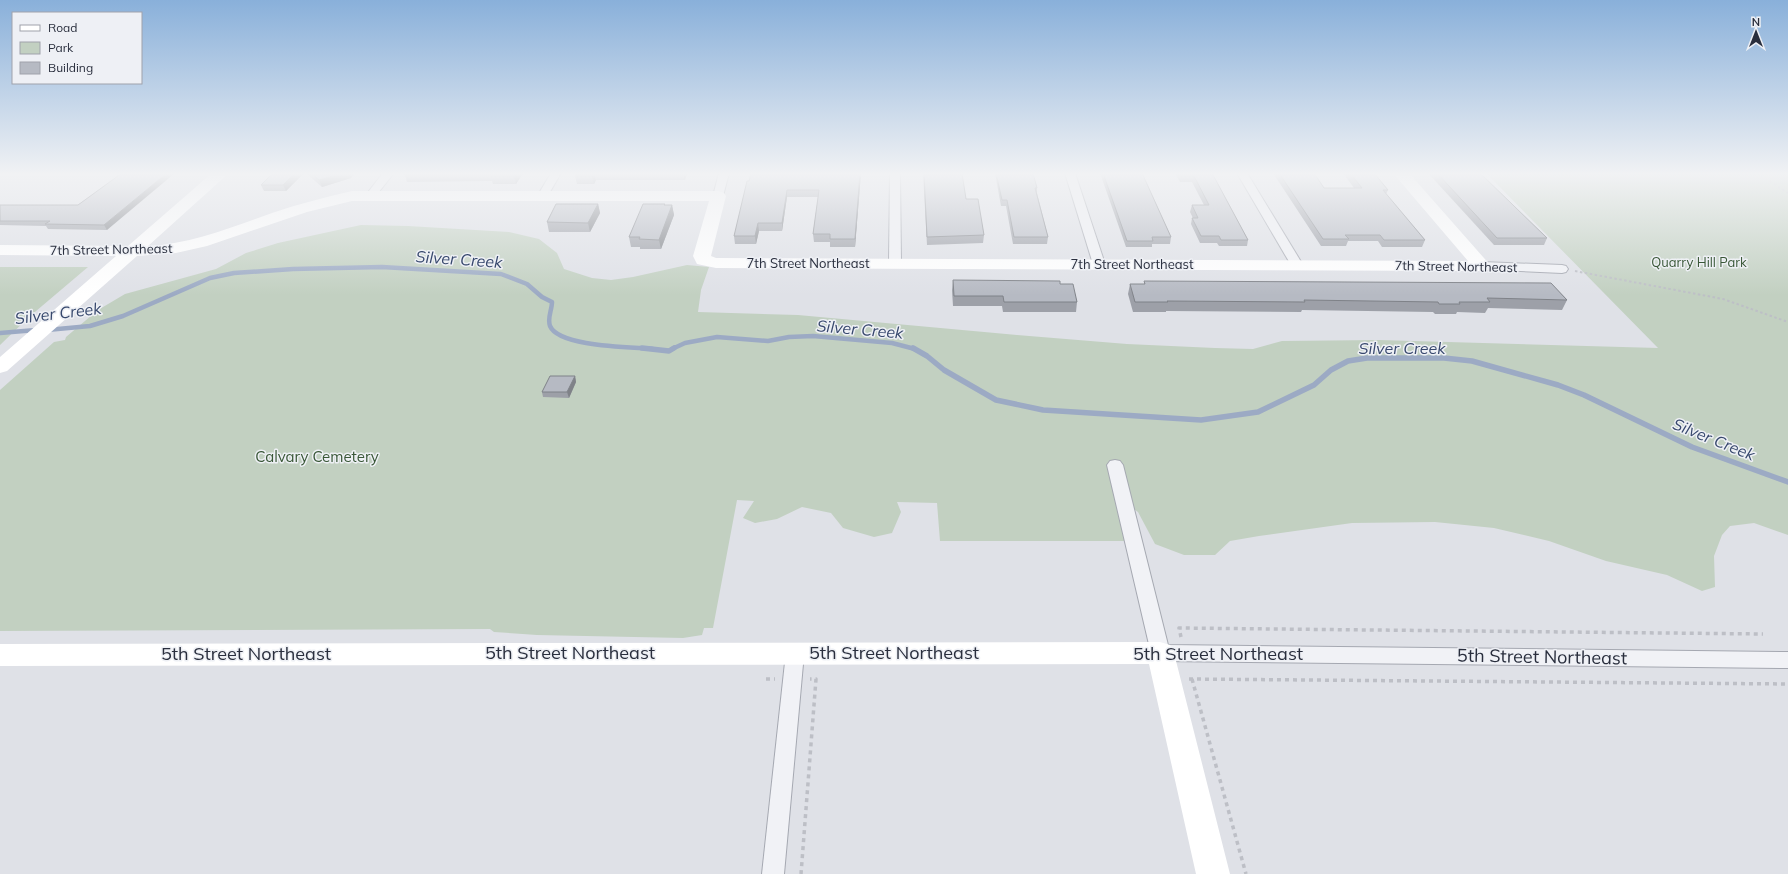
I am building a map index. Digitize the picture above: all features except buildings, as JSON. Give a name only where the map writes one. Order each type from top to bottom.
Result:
[{"type":"street","points":[[4,363],[174,214]]},
{"type":"street","name":"7th Street Northeast","points":[[0,250],[163,250],[186,246],[287,214]]},
{"type":"street","name":"7th Street Northeast","points":[[713,214],[702,252],[703,260],[716,263],[1482,266],[1562,269]]},
{"type":"street","points":[[895,214],[895,263]]},
{"type":"street","points":[[1083,214],[1098,264]]},
{"type":"street","points":[[1266,214],[1297,265]]},
{"type":"street","points":[[1437,214],[1482,266]]},
{"type":"street","points":[[1115,465],[1213,874]]},
{"type":"street","points":[[773,874],[795,653]]},
{"type":"street","name":"5th Street Northeast","points":[[0,655],[1160,653],[1788,660]]},
{"type":"path","points":[[1562,269],[1723,298],[1788,322]]},
{"type":"path","points":[[1179,628],[1763,634]]},
{"type":"path","points":[[801,874],[816,679]]},
{"type":"path","points":[[1246,874],[1192,679],[1788,684]]},
{"type":"green space","points":[[1526,214],[1788,214],[1788,535],[1754,523],[1730,526],[1722,535],[1714,556],[1715,587],[1702,591],[1667,575],[1606,561],[1549,541],[1494,528],[1435,522],[1352,523],[1230,541],[1215,555],[1184,555],[1155,544],[1138,512],[1124,502],[1131,541],[940,541],[937,503],[897,502],[901,512],[892,533],[874,537],[843,528],[831,513],[802,507],[777,519],[755,523],[743,518],[754,501],[737,500],[713,628],[704,628],[702,635],[683,638],[537,635],[494,632],[490,629],[0,631],[0,390],[54,342],[65,340],[66,337],[98,310],[125,294],[216,269],[246,253],[278,243],[361,225],[408,226],[509,232],[539,239],[557,253],[564,269],[592,278],[611,280],[633,277],[687,265],[709,267],[701,290],[698,312],[798,315],[1127,344],[1215,348],[1253,349],[1282,341],[1379,340],[1658,348]]},
{"type":"green space","points":[[0,267],[88,267],[29,317],[0,345]]},
{"type":"waterway","name":"Silver Creek","points":[[47,330],[90,326],[123,316],[210,278],[234,273],[293,269],[382,267],[501,274],[527,284],[542,297],[552,302],[549,323],[556,333],[567,338],[597,345],[647,349]]},
{"type":"waterway","name":"Silver Creek","points":[[0,333],[36,330]]},
{"type":"waterway","name":"Silver Creek","points":[[673,348],[685,343],[717,337],[768,341],[789,337],[813,336],[892,343],[915,349]]},
{"type":"waterway","name":"Silver Creek","points":[[642,348],[647,349]]},
{"type":"waterway","name":"Silver Creek","points":[[647,349],[669,351],[673,348]]},
{"type":"waterway","name":"Silver Creek","points":[[647,349],[653,349]]},
{"type":"waterway","name":"Silver Creek","points":[[915,349],[927,356],[944,370],[996,400],[1043,410],[1201,420],[1258,412],[1314,385],[1331,370],[1348,361],[1367,358],[1444,358],[1472,361],[1558,385],[1584,395],[1692,447],[1788,482]]},
{"type":"park label","name":"Quarry Hill Park","points":[[1699,262]]},
{"type":"park label","name":"Calvary Cemetery","points":[[317,457]]}]
